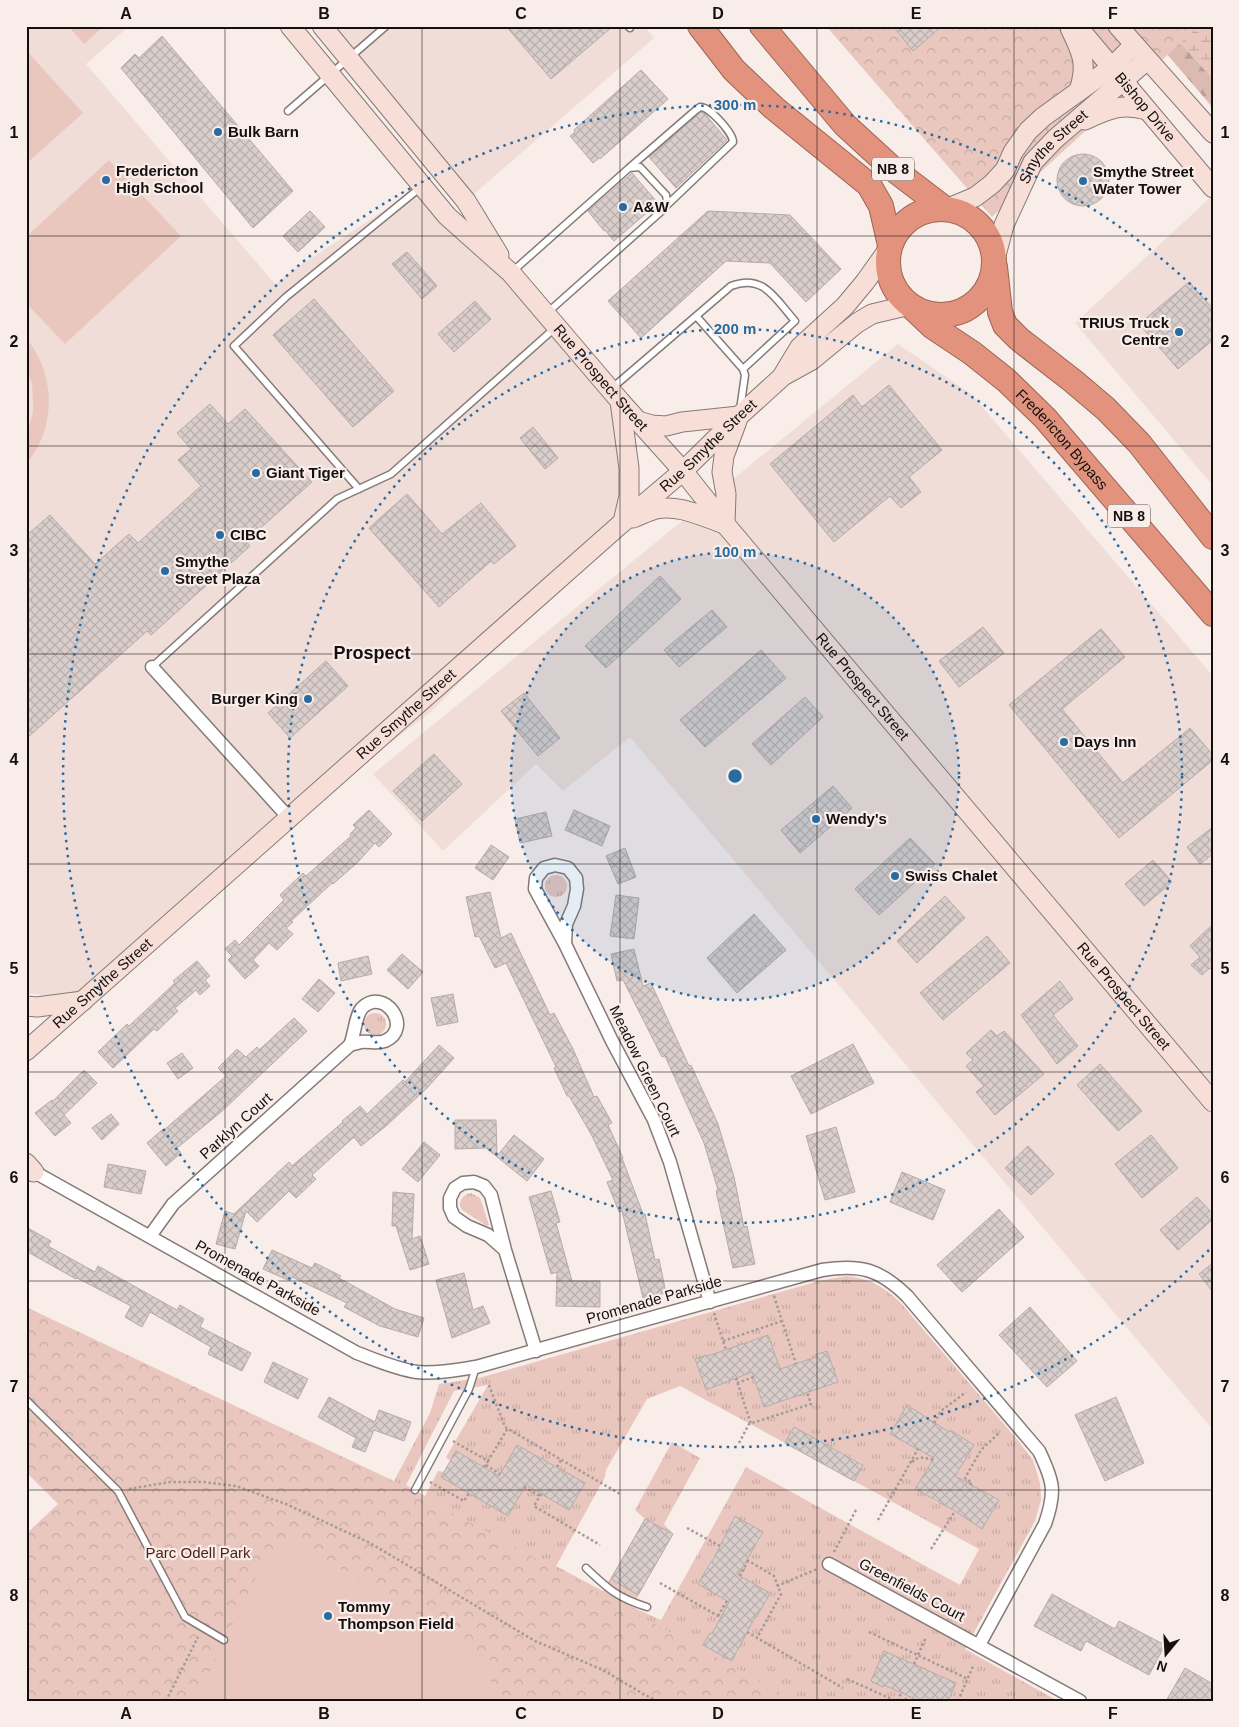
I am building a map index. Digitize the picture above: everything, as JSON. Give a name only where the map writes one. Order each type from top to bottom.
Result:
[{"type":"highway","name":"NB 8","points":[[700,26],[734,70],[774,108],[869,185],[881,206],[890,246]]},
{"type":"highway","name":"NB 8","points":[[762,26],[845,125],[893,169],[945,208]]},
{"type":"highway","points":[[995,263],[993,276],[986,291],[974,304],[959,312],[942,315],[926,313],[911,306],[898,293],[890,278],[888,262],[890,246],[898,230],[911,218],[927,210],[945,208],[973,219],[984,230],[992,244],[995,263],[1000,312],[1010,332],[1106,409],[1139,443],[1213,537]]},
{"type":"highway","name":"Fredericton Bypass","points":[[911,306],[933,327],[972,353],[1006,380],[1044,418],[1213,614]]},
{"type":"main road","name":"Rue Prospect Street","points":[[290,26],[447,216],[511,273],[615,396],[682,471],[1213,1102]]},
{"type":"main road","name":"Rue Prospect Street","points":[[322,26],[466,201],[511,273]]},
{"type":"main road","points":[[1070,26],[1085,65],[1080,91]]},
{"type":"main road","name":"Bishop Drive","points":[[1077,26],[1213,188]]},
{"type":"main road","points":[[1118,26],[1213,133]]},
{"type":"main road","name":"Smythe Street","points":[[995,263],[1004,225],[1033,162],[1116,74],[1134,46]]},
{"type":"main road","name":"Smythe Street","points":[[945,208],[975,197],[992,184],[1005,170],[1012,152],[1043,117],[1080,91],[1147,60]]},
{"type":"main road","points":[[1066,129],[1101,113],[1120,107],[1133,106],[1147,110]]},
{"type":"main road","name":"Rue Smythe Street","points":[[783,376],[800,347],[844,306],[866,282],[890,246]]},
{"type":"main road","name":"Rue Smythe Street","points":[[28,1047],[83,1001],[622,522],[682,471],[783,376],[812,360],[857,323],[872,314],[911,306]]},
{"type":"main road","points":[[615,396],[629,468],[629,496],[622,522]]},
{"type":"main road","points":[[622,522],[656,510],[669,508],[680,509],[725,524],[726,494],[722,472],[724,456],[739,416],[682,422],[666,426],[638,421]]},
{"type":"main road","points":[[26,1006],[37,1007],[83,1001]]},
{"type":"street","points":[[152,667],[289,818]]},
{"type":"street","name":"Meadow Green Court","points":[[565,944],[566,924],[574,906],[577,889],[576,878],[568,868],[556,865],[544,868],[536,878],[535,889],[654,1120],[670,1162],[710,1302]]},
{"type":"street","name":"Parklyn Court","points":[[150,1236],[172,1204],[350,1045]]},
{"type":"street","name":"Promenade Parkside","points":[[29,1168],[357,1352],[384,1364],[417,1372],[449,1372],[476,1367],[822,1270],[856,1267],[881,1275],[907,1296],[1038,1451],[1051,1475],[1050,1510],[979,1645]]},
{"type":"street","points":[[505,1250],[488,1235],[467,1226],[454,1217],[450,1208],[450,1198],[455,1188],[463,1183],[474,1182],[484,1186],[491,1195],[505,1250],[536,1350]]},
{"type":"street","name":"Greenfields Court","points":[[829,1564],[1080,1701]]},
{"type":"lane","points":[[288,111],[386,26]]},
{"type":"lane","points":[[152,667],[337,500],[391,474],[731,146],[733,138],[730,133],[707,108],[700,107],[511,273]]},
{"type":"lane","points":[[629,168],[640,167],[666,195],[667,201],[664,209]]},
{"type":"lane","points":[[358,489],[234,346],[286,297],[422,186]]},
{"type":"lane","points":[[615,396],[731,286],[747,281],[757,283],[766,288],[795,321],[743,369]]},
{"type":"lane","points":[[697,317],[743,369],[745,375],[739,416]]},
{"type":"lane","points":[[415,1490],[469,1389],[476,1367]]},
{"type":"lane","points":[[26,1400],[118,1491],[185,1617],[224,1640]]},
{"type":"lane","points":[[586,1568],[615,1594],[628,1601],[647,1607]]},
{"type":"path","points":[[770,1284],[796,1364]]},
{"type":"path","points":[[710,1302],[726,1350]]},
{"type":"path","points":[[723,1341],[782,1321]]},
{"type":"path","points":[[737,1383],[754,1377]]},
{"type":"path","points":[[736,1378],[751,1424]]},
{"type":"path","points":[[489,1385],[505,1427],[620,1494]]},
{"type":"path","points":[[739,1443],[749,1424],[810,1404],[807,1392]]},
{"type":"path","points":[[934,1423],[942,1411],[966,1392]]},
{"type":"path","points":[[500,1474],[485,1466],[508,1428]]},
{"type":"path","points":[[970,1485],[972,1483],[964,1478],[981,1450],[1000,1432]]},
{"type":"path","points":[[455,1442],[488,1461]]},
{"type":"path","points":[[878,1520],[918,1449]]},
{"type":"path","points":[[910,1463],[922,1457],[933,1460]]},
{"type":"path","points":[[557,1467],[561,1460]]},
{"type":"path","points":[[118,1491],[170,1482],[203,1482],[236,1486],[286,1504],[370,1543],[535,1641],[603,1670],[658,1701]]},
{"type":"path","points":[[432,1483],[464,1501],[469,1493]]},
{"type":"path","points":[[524,1487],[540,1495],[534,1506],[600,1544]]},
{"type":"path","points":[[777,1586],[829,1564],[842,1534],[857,1508]]},
{"type":"path","points":[[931,1549],[955,1511]]},
{"type":"path","points":[[687,1528],[720,1546]]},
{"type":"path","points":[[740,1576],[748,1561],[774,1576],[781,1594],[757,1638]]},
{"type":"path","points":[[660,1583],[719,1617],[727,1601]]},
{"type":"path","points":[[166,1701],[203,1628]]},
{"type":"path","points":[[746,1632],[844,1688]]},
{"type":"path","points":[[869,1632],[968,1679]]},
{"type":"path","points":[[914,1664],[926,1637]]},
{"type":"path","points":[[958,1701],[974,1664]]},
{"type":"path","points":[[847,1679],[897,1701],[901,1693]]},
{"type":"path","points":[[906,1701],[906,1699],[911,1701]]},
{"type":"shaded area","points":[[26,26],[129,26],[86,64],[275,284],[296,268],[422,186],[623,410],[636,446],[638,465],[636,486],[617,521],[430,713],[289,818],[83,1001],[26,993]]},
{"type":"shaded area","points":[[322,26],[644,26],[654,38],[466,201]]},
{"type":"shaded area","points":[[1213,195],[1213,486],[1075,323]]},
{"type":"shaded area","points":[[898,344],[971,394],[1213,676],[1213,1430],[630,737],[563,791],[536,764],[443,851],[373,774]]},
{"type":"green space","points":[[68,26],[104,26],[84,44]]},
{"type":"green space","points":[[826,26],[1199,26],[992,217]]},
{"type":"green space","points":[[1143,26],[1179,41],[1213,79],[1213,108]]},
{"type":"green space","points":[[1164,26],[1213,26],[1213,79],[1179,41]]},
{"type":"green space","points":[[26,50],[83,113],[26,164]]},
{"type":"green space","points":[[109,160],[181,236],[65,344],[26,303],[26,237]]},
{"type":"green space","points":[[26,338],[36,352],[43,368],[49,401],[48,418],[43,434],[36,450],[26,464],[26,435],[33,413],[33,399],[32,384],[26,367]]},
{"type":"green space","points":[[556,875],[564,878],[567,886],[564,894],[556,897],[548,894],[545,886],[548,878]]},
{"type":"green space","points":[[375,1013],[385,1020],[386,1024],[379,1034],[375,1035],[365,1028],[364,1024],[371,1014]]},
{"type":"green space","points":[[471,1193],[480,1198],[489,1225],[487,1226],[462,1210],[460,1203],[462,1199],[466,1194]]},
{"type":"green space","points":[[846,1276],[854,1277],[869,1281],[893,1295],[1033,1460],[1040,1483],[1041,1500],[1035,1521],[965,1649],[1058,1701],[948,1701],[956,1683],[911,1663],[885,1683],[899,1689],[898,1692],[904,1695],[905,1692],[918,1698],[917,1701],[793,1701],[394,1481],[430,1413],[439,1384],[479,1378],[819,1281]],"holes":[[[768,1335],[781,1372],[817,1360],[815,1355],[827,1351],[837,1382],[790,1394],[791,1398],[764,1407],[751,1370],[717,1381],[718,1386],[706,1390],[695,1359],[707,1355],[709,1359],[745,1347],[744,1343]],[[488,1385],[446,1457],[450,1461],[456,1451],[486,1468],[498,1478],[517,1445],[541,1458],[552,1468],[554,1465],[560,1469],[558,1472],[573,1476],[585,1483],[569,1510],[527,1483],[508,1516],[441,1477],[444,1472],[438,1471],[425,1496],[406,1485],[454,1391]],[[680,1386],[822,1463],[831,1447],[863,1464],[854,1481],[979,1549],[960,1585],[746,1467],[661,1620],[632,1607],[673,1534],[664,1524],[700,1458],[672,1442],[635,1510],[645,1519],[603,1591],[556,1566],[605,1477],[606,1470],[647,1399]],[[907,1405],[918,1412],[916,1416],[947,1434],[950,1430],[974,1445],[954,1478],[985,1497],[987,1493],[999,1500],[982,1529],[971,1522],[973,1518],[952,1510],[941,1500],[938,1503],[916,1489],[935,1455],[890,1433]],[[735,1517],[763,1533],[757,1544],[753,1543],[746,1555],[749,1557],[745,1564],[742,1562],[736,1574],[770,1593],[756,1618],[753,1616],[735,1647],[739,1650],[732,1661],[703,1645],[710,1633],[714,1635],[721,1622],[719,1620],[722,1615],[724,1616],[731,1603],[698,1584],[710,1561],[714,1563],[733,1530],[729,1528]]]},
{"type":"green space","name":"Parc Odell Park","points":[[26,1307],[394,1481],[796,1701],[26,1701],[26,1534],[58,1504],[26,1472]]},
{"type":"green space","name":"Tommy Thompson Field","points":[[279,1541],[292,1542],[383,1593],[495,1663],[487,1701],[195,1701],[259,1571]]},
{"type":"building","points":[[506,26],[613,26],[551,79]]},
{"type":"building","points":[[893,26],[942,26],[913,51]]},
{"type":"building","points":[[162,36],[293,191],[253,228],[121,68],[135,54],[139,58]]},
{"type":"building","points":[[641,70],[668,99],[600,159],[593,163],[570,136],[575,132],[574,130]]},
{"type":"building","points":[[701,112],[705,114],[727,140],[676,188],[649,157]]},
{"type":"building","name":"Smythe Street Water Tower","points":[[1078,154],[1088,154],[1102,161],[1109,175],[1109,185],[1102,199],[1088,206],[1078,206],[1068,202],[1061,195],[1057,185],[1057,175],[1061,165],[1068,158]]},
{"type":"building","name":"A&W","points":[[632,173],[658,203],[614,241],[588,211]]},
{"type":"building","points":[[310,211],[325,227],[298,252],[283,236]]},
{"type":"building","points":[[708,211],[790,215],[841,269],[806,302],[770,263],[726,261],[641,338],[608,301]]},
{"type":"building","points":[[407,252],[437,286],[422,299],[392,264]]},
{"type":"building","name":"TRIUS Truck Centre","points":[[1189,282],[1213,309],[1213,340],[1178,369],[1139,324]]},
{"type":"building","points":[[314,299],[394,391],[353,427],[273,335]]},
{"type":"building","points":[[475,301],[491,319],[454,352],[438,334]]},
{"type":"building","points":[[889,385],[942,450],[909,477],[921,492],[901,508],[890,496],[834,542],[770,464],[853,395],[862,407]]},
{"type":"building","name":"Smythe Street Plaza","points":[[210,404],[228,424],[245,409],[312,482],[246,541],[250,546],[151,635],[147,631],[26,739],[26,536],[50,515],[95,564],[129,534],[138,543],[201,486],[178,460],[191,449],[177,433]]},
{"type":"building","points":[[533,427],[558,458],[545,469],[520,438]]},
{"type":"building","points":[[407,494],[442,534],[481,503],[516,546],[494,564],[491,561],[439,607],[369,528]]},
{"type":"building","points":[[660,576],[681,599],[606,668],[585,646]]},
{"type":"building","points":[[712,610],[727,627],[679,667],[664,650]]},
{"type":"building","points":[[983,627],[1004,653],[959,687],[939,661]]},
{"type":"building","name":"Days Inn","points":[[1101,629],[1125,657],[1062,709],[1123,783],[1190,728],[1213,755],[1213,760],[1119,838],[1009,705]]},
{"type":"building","points":[[761,650],[786,678],[705,747],[680,720]]},
{"type":"building","name":"Burger King","points":[[326,661],[348,686],[290,738],[268,713]]},
{"type":"building","points":[[524,693],[560,738],[538,756],[501,711]]},
{"type":"building","points":[[805,697],[823,717],[771,765],[752,744]]},
{"type":"building","points":[[434,754],[462,784],[422,821],[393,791]]},
{"type":"building","name":"Wendy's","points":[[833,786],[852,808],[800,853],[781,830]]},
{"type":"building","points":[[369,810],[392,834],[379,847],[375,843],[357,863],[291,921],[293,922],[286,928],[293,934],[277,950],[269,943],[253,960],[259,966],[245,979],[228,960],[232,956],[225,949],[235,940],[239,945],[284,900],[280,895],[303,873],[306,876],[351,836],[350,834],[356,828],[353,825]]},
{"type":"building","points":[[574,810],[610,826],[602,846],[565,830]]},
{"type":"building","points":[[546,812],[552,836],[520,843],[515,819]]},
{"type":"building","points":[[1213,827],[1213,854],[1200,864],[1187,847]]},
{"type":"building","name":"Swiss Chalet","points":[[910,838],[935,864],[879,915],[855,889]]},
{"type":"building","points":[[491,845],[509,857],[493,880],[475,868]]},
{"type":"building","points":[[625,848],[636,877],[618,884],[606,856]]},
{"type":"building","points":[[1153,860],[1172,882],[1144,906],[1125,884]]},
{"type":"building","points":[[490,892],[501,938],[511,933],[550,1015],[554,1013],[573,1049],[594,1097],[597,1096],[612,1123],[608,1125],[623,1158],[643,1214],[645,1214],[655,1260],[659,1259],[666,1293],[643,1298],[622,1211],[619,1212],[607,1182],[613,1180],[591,1134],[569,1096],[567,1096],[554,1068],[556,1067],[506,963],[495,968],[479,936],[475,937],[466,897]]},
{"type":"building","points":[[616,895],[639,898],[634,939],[610,936]]},
{"type":"building","points":[[945,896],[965,918],[917,963],[897,941]]},
{"type":"building","points":[[754,914],[786,950],[737,993],[707,958]]},
{"type":"building","points":[[1213,924],[1213,971],[1210,968],[1202,975],[1191,965],[1200,957],[1190,946]]},
{"type":"building","points":[[987,936],[1010,963],[943,1020],[920,993]]},
{"type":"building","points":[[634,949],[643,986],[651,983],[718,1124],[734,1177],[744,1227],[747,1226],[755,1264],[733,1268],[716,1191],[718,1190],[704,1143],[665,1056],[662,1057],[623,980],[617,981],[611,954]]},
{"type":"building","points":[[402,954],[423,972],[408,989],[387,970]]},
{"type":"building","points":[[368,956],[372,974],[341,981],[338,963]]},
{"type":"building","points":[[197,961],[210,976],[205,980],[210,986],[200,995],[196,990],[175,1008],[178,1011],[157,1031],[154,1029],[113,1068],[98,1052],[127,1024],[129,1026],[175,983],[173,981]]},
{"type":"building","points":[[319,979],[335,993],[318,1012],[302,999]]},
{"type":"building","points":[[1060,981],[1073,999],[1053,1015],[1078,1046],[1057,1064],[1021,1015]]},
{"type":"building","points":[[453,994],[458,1022],[437,1026],[431,998]]},
{"type":"building","points":[[294,1018],[307,1031],[221,1112],[177,1148],[181,1153],[166,1166],[147,1143],[226,1076],[218,1068],[237,1049],[246,1057],[257,1047],[259,1050]]},
{"type":"building","points":[[991,1030],[997,1036],[1004,1031],[1044,1074],[995,1115],[976,1092],[984,1086],[966,1066],[973,1060],[966,1053]]},
{"type":"building","points":[[853,1044],[874,1083],[811,1114],[791,1076]]},
{"type":"building","points":[[439,1045],[454,1058],[427,1088],[386,1126],[361,1146],[354,1137],[312,1175],[316,1179],[296,1198],[289,1191],[257,1222],[246,1211],[235,1249],[216,1244],[225,1211],[234,1214],[289,1162],[292,1166],[360,1106],[367,1114],[403,1080],[405,1082]]},
{"type":"building","points":[[182,1053],[193,1068],[178,1079],[167,1063]]},
{"type":"building","points":[[1100,1064],[1142,1111],[1118,1131],[1077,1085]]},
{"type":"building","points":[[84,1070],[97,1083],[64,1115],[71,1123],[55,1136],[35,1113],[53,1101]]},
{"type":"building","points":[[111,1114],[119,1124],[102,1140],[92,1128]]},
{"type":"building","points":[[455,1120],[496,1120],[497,1156],[514,1135],[544,1159],[527,1181],[486,1148],[455,1149]]},
{"type":"building","points":[[836,1127],[855,1192],[825,1200],[806,1136]]},
{"type":"building","points":[[1151,1135],[1178,1168],[1142,1198],[1115,1164]]},
{"type":"building","points":[[424,1142],[440,1155],[418,1182],[402,1169]]},
{"type":"building","points":[[1028,1146],[1054,1174],[1031,1195],[1005,1168]]},
{"type":"building","points":[[108,1164],[146,1171],[141,1194],[104,1187]]},
{"type":"building","points":[[902,1172],[945,1190],[933,1220],[890,1202]]},
{"type":"building","points":[[551,1191],[560,1222],[556,1223],[572,1281],[600,1281],[600,1307],[556,1306],[557,1272],[551,1274],[529,1197]]},
{"type":"building","points":[[393,1192],[414,1194],[412,1239],[420,1236],[429,1264],[410,1270],[396,1226],[392,1226]]},
{"type":"building","points":[[1197,1197],[1213,1214],[1213,1219],[1178,1250],[1160,1230]]},
{"type":"building","points":[[999,1209],[1024,1237],[962,1292],[937,1265]]},
{"type":"building","points":[[26,1227],[51,1241],[48,1246],[95,1272],[98,1266],[177,1310],[180,1305],[204,1319],[200,1327],[251,1353],[242,1371],[208,1354],[211,1347],[150,1312],[142,1327],[125,1317],[131,1306],[76,1279],[26,1251]]},
{"type":"building","points":[[272,1250],[312,1268],[315,1263],[341,1276],[339,1278],[395,1309],[424,1318],[418,1337],[380,1326],[344,1307],[347,1303],[292,1277],[290,1281],[263,1269]]},
{"type":"building","points":[[1213,1263],[1213,1292],[1199,1274]]},
{"type":"building","points":[[464,1273],[473,1310],[483,1306],[490,1323],[452,1338],[436,1280]]},
{"type":"building","points":[[1030,1307],[1077,1361],[1047,1387],[999,1335]]},
{"type":"building","points":[[768,1335],[780,1369],[816,1357],[815,1355],[827,1351],[838,1382],[764,1407],[752,1372],[706,1390],[695,1359]]},
{"type":"building","points":[[273,1362],[308,1379],[298,1399],[264,1382]]},
{"type":"building","points":[[329,1397],[375,1422],[379,1410],[411,1422],[404,1441],[374,1430],[365,1452],[352,1447],[356,1438],[318,1417]]},
{"type":"building","points":[[1116,1397],[1144,1463],[1105,1481],[1075,1415]]},
{"type":"building","points":[[907,1405],[949,1432],[950,1430],[974,1445],[955,1476],[999,1500],[982,1529],[955,1511],[915,1489],[934,1458],[890,1434]]},
{"type":"building","points":[[794,1427],[863,1465],[854,1481],[785,1443]]},
{"type":"building","points":[[517,1445],[585,1483],[569,1510],[526,1485],[508,1516],[441,1477],[456,1451],[499,1476]]},
{"type":"building","points":[[735,1516],[763,1532],[738,1575],[770,1593],[732,1661],[703,1645],[710,1633],[712,1634],[729,1602],[698,1584],[712,1562]]},
{"type":"building","points":[[645,1519],[673,1534],[638,1595],[611,1579]]},
{"type":"building","points":[[1052,1594],[1115,1629],[1119,1621],[1165,1645],[1149,1675],[1086,1641],[1081,1651],[1034,1626]]},
{"type":"building","points":[[884,1651],[956,1683],[948,1701],[919,1701],[871,1681]]},
{"type":"building","points":[[1185,1668],[1213,1684],[1213,1701],[1166,1701]]},
{"type":"place","name":"Bulk Barn","points":[[218,132]]},
{"type":"place","name":"Fredericton High School","points":[[106,180]]},
{"type":"place","name":"Smythe Street Water Tower","points":[[1083,181]]},
{"type":"place","name":"A&W","points":[[623,207]]},
{"type":"place","name":"TRIUS Truck Centre","points":[[1179,332]]},
{"type":"place","name":"Giant Tiger","points":[[256,473]]},
{"type":"place","name":"CIBC","points":[[220,535]]},
{"type":"place","name":"Smythe Street Plaza","points":[[165,571]]},
{"type":"place","name":"Burger King","points":[[308,699]]},
{"type":"place","name":"Days Inn","points":[[1064,742]]},
{"type":"place","name":"Wendy's","points":[[816,819]]},
{"type":"place","name":"Swiss Chalet","points":[[895,876]]},
{"type":"place","name":"Tommy Thompson Field","points":[[328,1616]]},
{"type":"district","name":"Prospect","points":[[372,653]]}]
